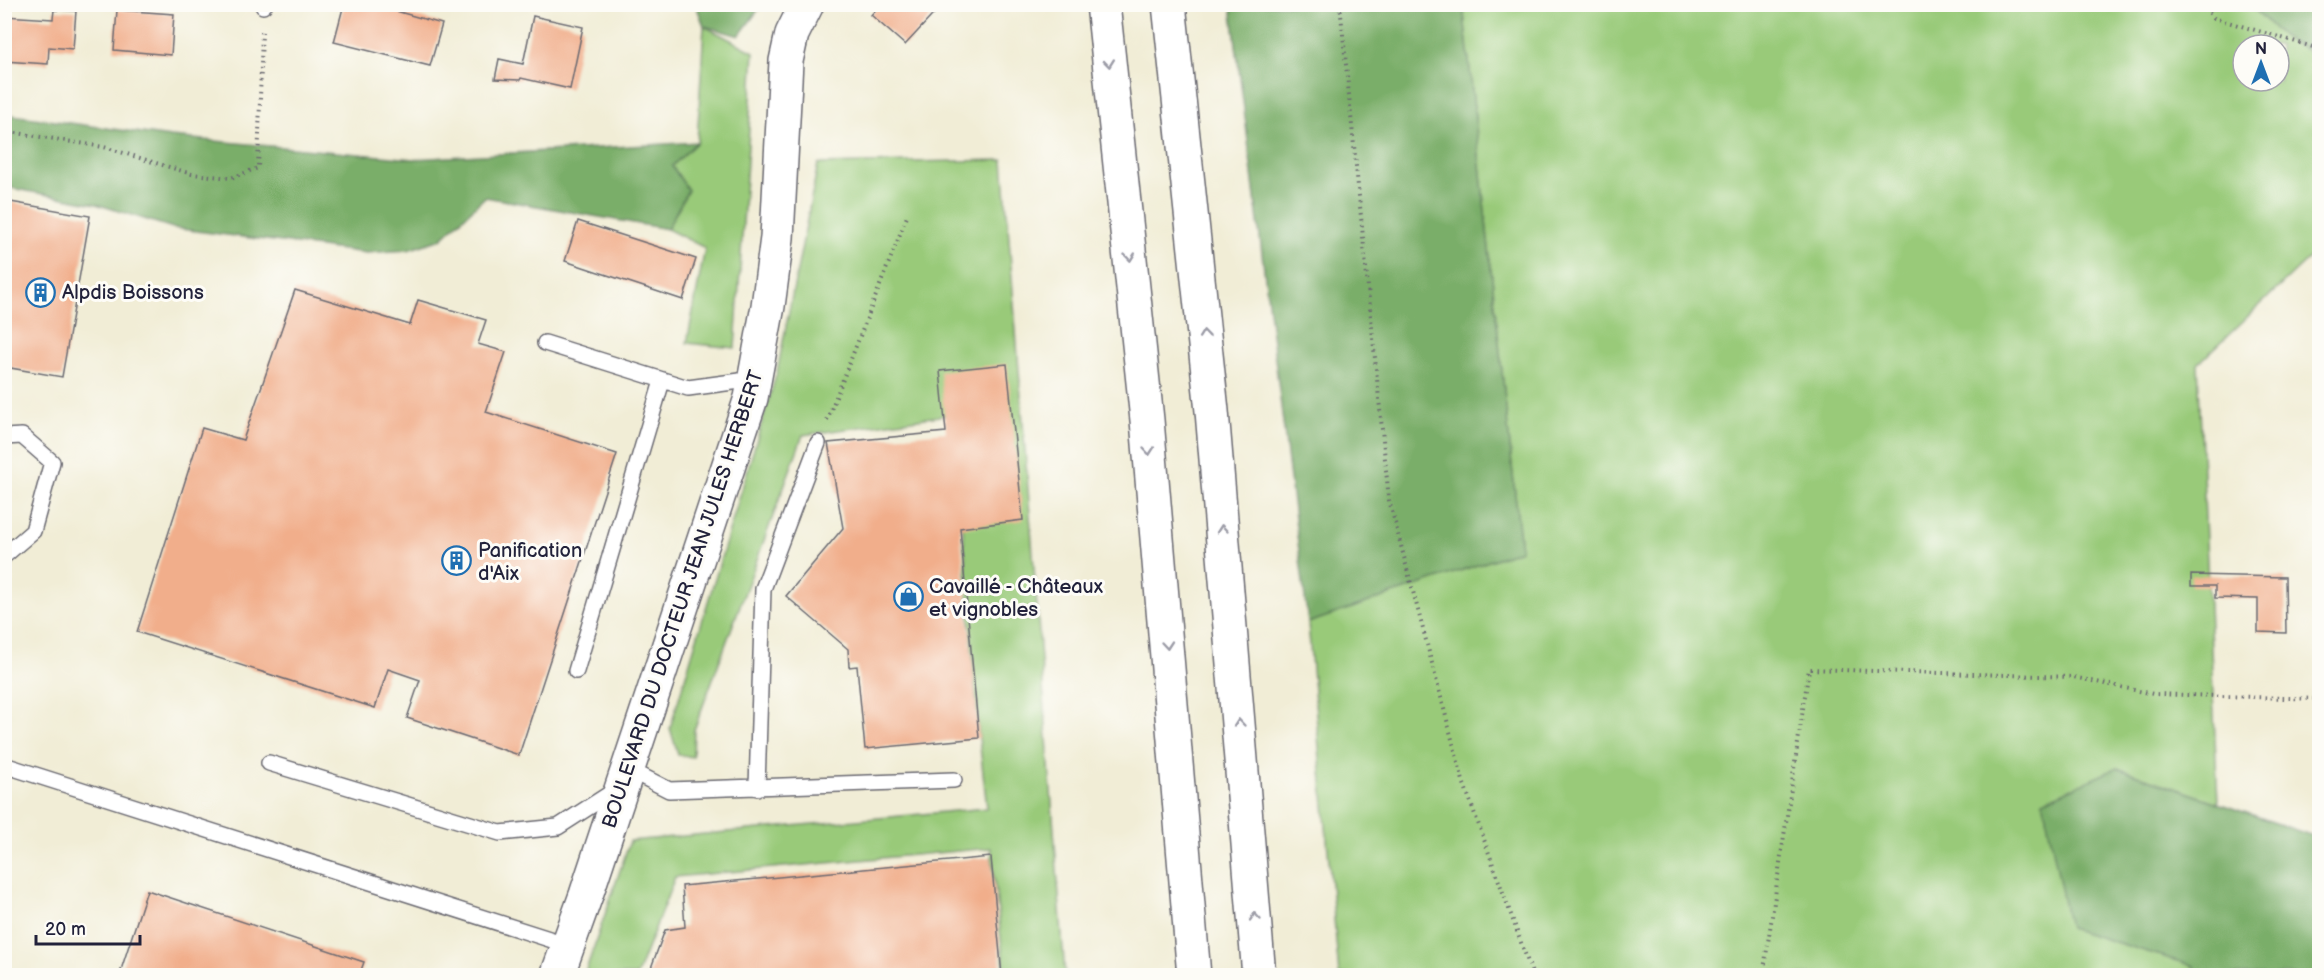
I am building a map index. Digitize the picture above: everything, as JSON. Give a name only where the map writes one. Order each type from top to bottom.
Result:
[{"type":"main road","name":"BOULEVARD DU DOCTEUR JEAN JULES HERBERT","points":[[557,975],[625,777],[755,379],[777,238],[786,61],[792,34],[807,4]]},
{"type":"main road","points":[[1103,4],[1147,420],[1194,975]]},
{"type":"main road","points":[[1169,4],[1212,411],[1259,975]]},
{"type":"lane","points":[[545,343],[688,388],[755,379]]},
{"type":"lane","points":[[576,672],[662,381]]},
{"type":"lane","points":[[4,437],[22,436],[52,462],[33,531],[4,556]]},
{"type":"lane","points":[[757,788],[763,589],[818,443]]},
{"type":"lane","points":[[269,763],[500,833],[558,827],[625,777],[669,790],[954,780]]},
{"type":"lane","points":[[4,765],[568,945]]},
{"type":"path","points":[[1340,4],[1389,500],[1463,781],[1533,975]]},
{"type":"path","points":[[2201,4],[2214,18],[2319,49]]},
{"type":"path","points":[[4,131],[104,147],[192,174],[231,178],[258,168],[264,5]]},
{"type":"path","points":[[818,443],[908,214]]},
{"type":"path","points":[[1763,975],[1809,669],[2073,677],[2153,694],[2319,699]]},
{"type":"green space","points":[[696,5],[762,5],[739,36],[704,26]]},
{"type":"green space","points":[[1231,5],[1463,5],[1521,550],[1308,623]]},
{"type":"green space","points":[[1463,5],[2250,5],[2279,33],[2231,33],[2231,93],[2291,93],[2291,41],[2319,56],[2319,249],[2198,364],[2218,803],[2117,768],[2069,928],[2194,966],[2195,975],[1339,975],[1308,623],[1521,550]]},
{"type":"green space","points":[[2250,5],[2319,5],[2319,56],[2291,41],[2291,33],[2279,33]]},
{"type":"green space","points":[[704,26],[754,52],[735,348],[687,343],[705,248],[667,229],[688,190],[672,166],[697,142]]},
{"type":"green space","points":[[5,114],[171,137],[414,159],[697,142],[672,166],[688,190],[667,229],[485,197],[441,239],[408,250],[366,253],[173,228],[96,204],[5,187]]},
{"type":"green space","points":[[1003,160],[1065,975],[1005,975],[991,848],[675,877],[637,975],[584,976],[630,841],[987,808],[979,738],[954,414],[803,435],[694,730],[693,757],[678,755],[670,728],[777,372],[818,164]]},
{"type":"green space","points":[[2117,768],[2319,838],[2319,975],[2195,975],[2194,966],[2069,928],[2043,801]]},
{"type":"building","points":[[344,4],[371,4],[442,24],[430,66],[334,42]]},
{"type":"building","points":[[881,4],[943,4],[905,45],[871,15]]},
{"type":"building","points":[[54,10],[76,11],[73,49],[49,47],[48,64],[4,61],[4,16],[53,19]]},
{"type":"building","points":[[117,10],[174,14],[171,55],[114,50]]},
{"type":"building","points":[[533,16],[583,27],[570,89],[521,78],[520,80],[495,79],[499,59],[523,64]]},
{"type":"building","name":"Alpdis Boissons","points":[[5,201],[90,216],[62,377],[5,367]]},
{"type":"building","points":[[578,221],[696,259],[683,300],[565,261]]},
{"type":"building","points":[[295,290],[410,325],[418,300],[486,320],[478,344],[506,352],[486,412],[617,454],[519,755],[407,718],[420,680],[388,669],[375,708],[137,632],[202,428],[243,440]]},
{"type":"building","name":"Cavaillé - Châteaux et vignobles","points":[[1007,364],[1023,520],[960,528],[979,738],[865,749],[857,666],[849,667],[848,649],[786,596],[843,528],[828,443],[946,432],[940,371]]},
{"type":"building","points":[[2191,575],[2285,577],[2286,633],[2258,632],[2258,599],[2215,598],[2215,586],[2191,586]]},
{"type":"building","points":[[991,857],[1002,976],[896,976],[896,971],[844,976],[648,976],[665,930],[685,927],[682,886]]},
{"type":"building","points":[[147,890],[364,962],[359,976],[119,976]]},
{"type":"place","name":"Alpdis Boissons","points":[[41,292]]},
{"type":"place","name":"Panification d'Aix","points":[[457,561]]},
{"type":"place","name":"Cavaillé - Châteaux et vignobles","points":[[908,597]]}]
